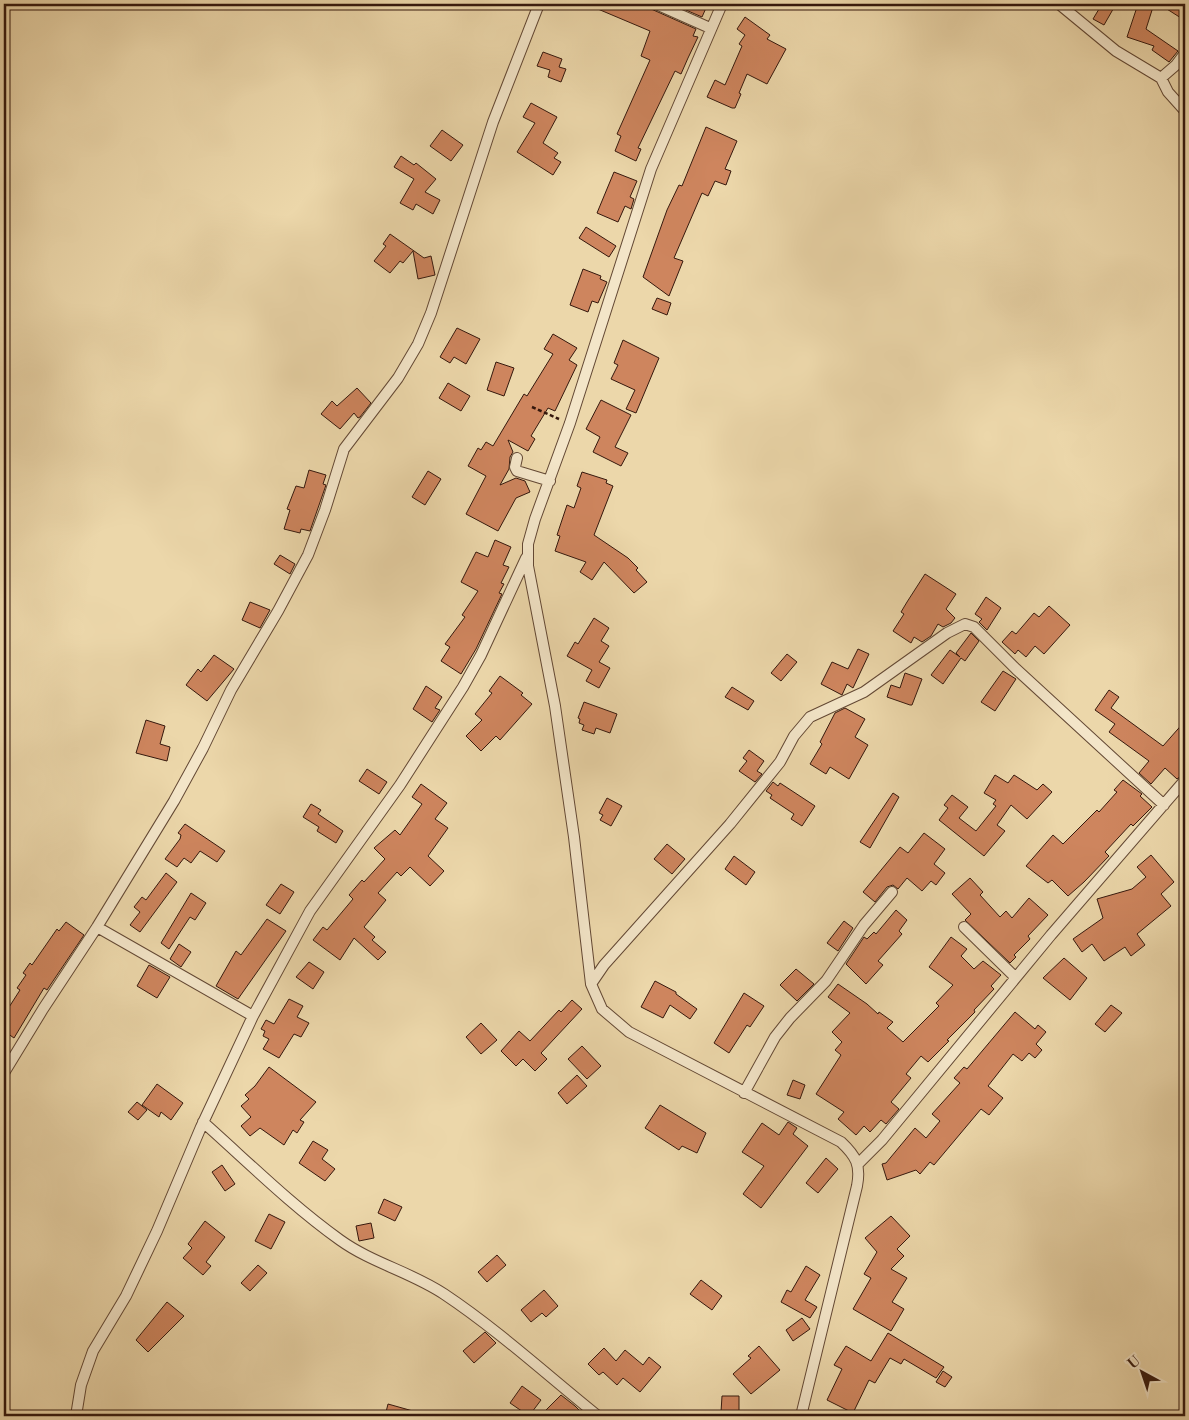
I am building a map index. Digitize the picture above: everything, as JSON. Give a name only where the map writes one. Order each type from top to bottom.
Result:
[{"type":"street","points":[[4,1073],[42,1009],[97,927],[174,801],[203,748],[231,690],[278,611],[308,555],[325,510],[344,449],[398,378],[418,344],[431,313],[494,122],[539,4]]},
{"type":"street","points":[[656,4],[710,28]]},
{"type":"street","points":[[76,1416],[81,1385],[93,1351],[126,1296],[157,1232],[203,1122],[252,1016],[310,911],[400,785],[463,686],[485,647],[527,554],[535,519],[570,423],[650,169],[722,4]]},
{"type":"street","points":[[1059,4],[1116,51],[1161,78],[1168,92],[1185,110]]},
{"type":"street","points":[[1161,78],[1176,66],[1185,53]]},
{"type":"street","points":[[517,458],[515,467],[517,471],[550,481]]},
{"type":"street","points":[[527,554],[529,578],[555,706],[574,837],[591,984],[602,1009],[620,1026],[744,1093],[841,1142],[855,1156],[858,1163],[857,1186],[801,1416]]},
{"type":"street","points":[[591,984],[604,965],[730,824],[780,762],[794,736],[810,717],[864,692],[947,633],[965,624],[974,627],[1016,670],[1164,805]]},
{"type":"street","points":[[858,1163],[882,1140],[1015,977],[1185,780]]},
{"type":"street","points":[[744,1093],[775,1037],[790,1018],[826,981],[864,925],[892,892]]},
{"type":"street","points":[[97,927],[252,1016]]},
{"type":"street","points":[[964,928],[1015,977]]},
{"type":"street","points":[[203,1122],[295,1206],[332,1234],[356,1251],[414,1276],[445,1294],[598,1416]]},
{"type":"path","points":[[532,407],[570,423]]},
{"type":"building","points":[[586,4],[640,4],[696,29],[693,36],[698,37],[681,74],[675,71],[638,148],[641,149],[636,161],[615,151],[621,136],[617,134],[650,60],[641,56],[650,31]]},
{"type":"building","points":[[681,4],[697,4],[706,8],[702,17],[679,7]]},
{"type":"building","points":[[1102,4],[1116,4],[1104,25],[1093,19]]},
{"type":"building","points":[[1138,4],[1153,7],[1146,29],[1178,51],[1169,62],[1152,50],[1154,46],[1127,37]]},
{"type":"building","points":[[1159,4],[1185,4],[1185,12],[1181,18]]},
{"type":"building","points":[[745,17],[770,35],[767,39],[786,49],[767,84],[747,74],[735,108],[732,108],[707,97],[715,80],[725,85],[742,46],[739,44],[745,35],[737,29]]},
{"type":"building","points":[[543,52],[562,59],[559,67],[566,69],[561,82],[548,77],[550,70],[537,66]]},
{"type":"building","points":[[531,103],[557,117],[543,143],[558,153],[554,158],[561,162],[553,175],[517,152],[535,123],[523,117]]},
{"type":"building","points":[[706,127],[737,141],[725,169],[731,171],[726,185],[715,181],[708,196],[702,193],[674,258],[683,261],[669,296],[643,277],[667,210],[679,185],[682,186]]},
{"type":"building","points":[[442,130],[463,145],[451,161],[430,146]]},
{"type":"building","points":[[401,156],[414,165],[416,163],[436,179],[425,192],[440,200],[433,214],[416,204],[413,210],[400,203],[414,179],[394,167]]},
{"type":"building","points":[[614,172],[637,181],[630,197],[634,199],[631,209],[625,206],[618,222],[597,213]]},
{"type":"building","points":[[586,227],[616,246],[609,257],[579,238]]},
{"type":"building","points":[[390,234],[424,258],[431,256],[435,275],[418,279],[413,251],[403,263],[400,261],[390,273],[374,261],[386,246],[383,244]]},
{"type":"building","points":[[583,269],[601,276],[600,279],[607,282],[598,303],[592,301],[588,312],[570,305]]},
{"type":"building","points":[[657,298],[671,303],[667,315],[652,309]]},
{"type":"building","points":[[457,328],[480,339],[466,364],[454,357],[450,363],[440,357]]},
{"type":"building","points":[[553,334],[577,348],[569,360],[577,365],[555,411],[548,408],[531,436],[535,439],[528,451],[508,440],[513,452],[510,457],[509,469],[500,485],[516,478],[525,481],[530,492],[516,498],[498,531],[466,514],[486,476],[468,466],[478,448],[481,450],[486,442],[493,446],[524,394],[527,396],[553,354],[544,349]]},
{"type":"building","points":[[623,340],[659,358],[636,413],[626,409],[635,390],[611,379],[618,365],[614,363]]},
{"type":"building","points":[[496,362],[514,368],[504,396],[487,390]]},
{"type":"building","points":[[448,383],[470,396],[461,411],[439,398]]},
{"type":"building","points":[[357,388],[371,403],[360,417],[358,418],[354,413],[340,429],[321,414],[332,401],[337,406]]},
{"type":"building","points":[[601,400],[631,415],[615,447],[628,453],[621,466],[593,452],[600,437],[586,429]]},
{"type":"building","points":[[309,470],[326,475],[323,484],[326,485],[310,531],[301,529],[300,533],[284,529],[290,510],[287,509],[296,486],[304,488]]},
{"type":"building","points":[[428,471],[441,479],[425,505],[412,497]]},
{"type":"building","points":[[582,472],[607,480],[606,483],[613,486],[594,535],[628,558],[638,568],[636,570],[647,582],[634,593],[604,562],[592,580],[580,572],[586,562],[555,551],[560,536],[557,535],[567,505],[574,508],[581,488],[577,486]]},
{"type":"building","points":[[495,540],[511,547],[503,565],[509,567],[501,583],[504,584],[499,593],[502,594],[476,649],[461,674],[441,661],[450,647],[445,644],[465,617],[462,615],[478,591],[461,582],[476,552],[488,557]]},
{"type":"building","points":[[280,555],[295,564],[290,574],[274,564]]},
{"type":"building","points":[[925,574],[956,594],[946,609],[955,618],[951,623],[943,627],[938,624],[931,636],[922,642],[914,637],[911,643],[893,631],[904,614],[901,612]]},
{"type":"building","points":[[986,597],[1001,608],[987,630],[979,622],[982,619],[975,614]]},
{"type":"building","points":[[250,602],[270,610],[260,628],[242,620]]},
{"type":"building","points":[[1049,606],[1070,625],[1044,654],[1035,646],[1026,657],[1018,650],[1015,654],[1002,642],[1012,631],[1016,634],[1034,613],[1039,617]]},
{"type":"building","points":[[594,618],[609,628],[601,641],[609,646],[599,662],[610,668],[599,688],[586,681],[592,670],[567,656],[575,642],[578,644]]},
{"type":"building","points":[[971,633],[979,641],[965,661],[961,658],[943,684],[931,675],[950,650],[960,657],[956,653]]},
{"type":"building","points":[[858,649],[869,654],[853,688],[847,684],[842,695],[821,684],[832,662],[848,669]]},
{"type":"building","points":[[787,654],[797,662],[781,681],[771,673]]},
{"type":"building","points":[[214,655],[234,669],[207,701],[186,685],[198,669],[201,672]]},
{"type":"building","points":[[1003,671],[1016,679],[995,711],[981,702]]},
{"type":"building","points":[[905,673],[922,679],[912,705],[887,697],[891,685],[900,688]]},
{"type":"building","points":[[500,676],[523,693],[521,695],[532,704],[500,740],[496,736],[481,751],[466,736],[482,720],[475,714],[492,693],[489,691]]},
{"type":"building","points":[[426,686],[442,697],[435,708],[440,710],[432,722],[413,709]]},
{"type":"building","points":[[732,687],[754,701],[748,710],[725,697]]},
{"type":"building","points":[[1109,690],[1119,697],[1111,708],[1163,746],[1185,721],[1185,773],[1177,779],[1165,768],[1151,784],[1139,773],[1149,761],[1109,732],[1115,724],[1095,710]]},
{"type":"building","points":[[584,702],[617,714],[610,733],[596,728],[594,734],[582,730],[584,725],[579,723],[580,719],[578,718]]},
{"type":"building","points":[[845,708],[865,719],[855,737],[868,745],[849,779],[830,767],[826,774],[810,764],[822,744],[820,742],[835,713]]},
{"type":"building","points":[[146,720],[165,726],[160,744],[170,747],[167,761],[136,753]]},
{"type":"building","points":[[749,750],[764,761],[757,771],[762,774],[755,782],[739,771],[747,761],[743,758]]},
{"type":"building","points":[[367,769],[387,782],[379,794],[359,781]]},
{"type":"building","points":[[995,775],[1008,783],[1014,775],[1037,790],[1043,784],[1052,792],[1027,819],[1011,805],[997,825],[1005,831],[984,856],[939,820],[948,808],[944,805],[952,795],[968,807],[959,818],[976,831],[996,806],[993,804],[996,800],[984,793]]},
{"type":"building","points":[[1123,780],[1142,794],[1140,796],[1152,807],[1133,826],[1131,824],[1105,852],[1109,856],[1084,882],[1068,896],[1052,880],[1048,883],[1026,866],[1053,835],[1063,844],[1097,810],[1099,812],[1117,792],[1114,790]]},
{"type":"building","points":[[773,782],[778,786],[780,783],[815,806],[802,826],[791,819],[794,814],[770,798],[772,795],[766,791]]},
{"type":"building","points":[[421,784],[447,803],[435,819],[448,828],[428,856],[444,871],[430,886],[410,867],[401,876],[397,872],[378,893],[386,900],[364,927],[375,937],[372,940],[386,952],[378,960],[354,938],[340,960],[313,940],[323,927],[327,930],[353,899],[349,895],[385,859],[374,848],[395,830],[400,835],[422,804],[412,797]]},
{"type":"building","points":[[893,793],[899,797],[870,848],[860,842]]},
{"type":"building","points":[[607,798],[622,806],[611,826],[600,820],[603,815],[599,813]]},
{"type":"building","points":[[311,804],[321,810],[318,814],[343,831],[336,843],[317,831],[319,827],[303,817]]},
{"type":"building","points":[[185,824],[225,851],[217,862],[200,851],[191,863],[184,858],[177,867],[165,859],[180,839],[181,835],[178,833]]},
{"type":"building","points":[[924,833],[945,849],[934,864],[945,873],[936,885],[931,881],[922,891],[907,878],[898,889],[893,885],[887,887],[875,902],[863,892],[900,847],[908,853]]},
{"type":"building","points":[[667,844],[685,859],[672,874],[654,859]]},
{"type":"building","points":[[1151,855],[1174,882],[1161,894],[1171,906],[1137,934],[1145,945],[1131,956],[1125,947],[1104,961],[1092,944],[1082,952],[1073,939],[1103,918],[1097,899],[1132,889],[1146,877],[1137,867]]},
{"type":"building","points":[[734,856],[755,872],[746,885],[725,869]]},
{"type":"building","points":[[166,873],[177,882],[140,932],[130,925],[140,912],[134,907],[142,897],[146,900]]},
{"type":"building","points":[[970,878],[983,892],[980,895],[1000,917],[1006,911],[1012,918],[1029,898],[1048,915],[1028,936],[1030,939],[1014,955],[1016,957],[1010,963],[965,920],[971,914],[952,894]]},
{"type":"building","points":[[281,884],[294,892],[280,914],[266,905]]},
{"type":"building","points":[[191,893],[206,903],[195,920],[190,917],[169,949],[161,943]]},
{"type":"building","points":[[896,910],[907,920],[899,931],[902,934],[878,961],[883,965],[866,984],[846,964],[864,937],[867,939],[874,932],[876,934]]},
{"type":"building","points":[[267,919],[286,931],[238,999],[216,986],[236,951],[241,955]]},
{"type":"building","points":[[844,921],[853,928],[838,951],[827,943]]},
{"type":"building","points":[[66,922],[84,935],[47,990],[44,988],[14,1038],[4,1031],[4,1015],[20,990],[17,988],[26,975],[23,973],[30,963],[32,965],[57,929],[59,931]]},
{"type":"building","points":[[951,937],[967,949],[961,956],[974,969],[983,961],[1001,975],[991,986],[994,989],[974,1010],[975,1012],[947,1040],[949,1041],[928,1062],[921,1056],[906,1074],[911,1078],[891,1102],[899,1109],[886,1124],[881,1120],[870,1132],[864,1126],[856,1135],[838,1119],[844,1112],[816,1094],[841,1055],[835,1050],[842,1042],[832,1032],[850,1013],[828,997],[838,984],[878,1014],[879,1012],[893,1022],[887,1028],[903,1042],[939,1006],[936,1003],[953,985],[929,967]]},
{"type":"building","points":[[179,944],[191,952],[181,967],[170,959]]},
{"type":"building","points":[[1064,958],[1087,978],[1070,1000],[1043,978]]},
{"type":"building","points":[[309,962],[324,972],[313,989],[296,977]]},
{"type":"building","points":[[149,965],[170,977],[157,998],[137,986]]},
{"type":"building","points":[[796,969],[814,984],[797,1001],[780,985]]},
{"type":"building","points":[[655,981],[676,992],[676,994],[697,1009],[690,1019],[670,1005],[663,1018],[641,1007]]},
{"type":"building","points":[[744,993],[764,1006],[750,1027],[747,1025],[729,1053],[714,1043]]},
{"type":"building","points":[[289,999],[303,1006],[297,1017],[309,1023],[301,1037],[294,1034],[279,1058],[263,1049],[269,1039],[263,1036],[265,1031],[261,1029],[266,1020],[274,1024]]},
{"type":"building","points":[[572,1000],[582,1009],[541,1053],[547,1059],[535,1071],[523,1059],[516,1066],[501,1051],[519,1031],[530,1041],[559,1010],[561,1012]]},
{"type":"building","points":[[1111,1005],[1122,1013],[1105,1032],[1095,1024]]},
{"type":"building","points":[[1015,1012],[1035,1029],[1038,1025],[1046,1032],[1036,1044],[1042,1050],[1035,1058],[1029,1053],[1022,1061],[1013,1054],[988,1086],[1003,1098],[989,1115],[981,1109],[934,1165],[930,1162],[920,1174],[916,1170],[887,1180],[882,1164],[886,1163],[915,1128],[926,1138],[940,1121],[932,1114],[960,1083],[954,1078],[964,1067],[967,1069]]},
{"type":"building","points":[[481,1023],[497,1040],[481,1054],[466,1037]]},
{"type":"building","points":[[582,1046],[601,1066],[587,1079],[568,1059]]},
{"type":"building","points":[[269,1067],[316,1102],[300,1120],[304,1122],[297,1133],[293,1130],[284,1145],[260,1128],[250,1136],[241,1126],[251,1117],[241,1106],[249,1099],[245,1095],[255,1086]]},
{"type":"building","points":[[577,1075],[587,1086],[567,1104],[558,1093]]},
{"type":"building","points":[[793,1080],[805,1085],[800,1099],[787,1095]]},
{"type":"building","points":[[157,1084],[183,1103],[171,1120],[161,1112],[159,1117],[142,1105]]},
{"type":"building","points":[[137,1102],[147,1110],[138,1120],[128,1112]]},
{"type":"building","points":[[660,1105],[706,1133],[697,1153],[682,1146],[679,1150],[645,1128]]},
{"type":"building","points":[[788,1122],[797,1128],[793,1134],[808,1146],[761,1208],[743,1194],[764,1166],[742,1152],[762,1123],[779,1135]]},
{"type":"building","points":[[313,1141],[328,1150],[322,1159],[335,1169],[325,1181],[299,1163]]},
{"type":"building","points":[[826,1158],[838,1169],[818,1193],[806,1183]]},
{"type":"building","points":[[222,1165],[235,1184],[225,1191],[212,1172]]},
{"type":"building","points":[[384,1199],[402,1207],[395,1221],[378,1213]]},
{"type":"building","points":[[269,1214],[285,1222],[271,1249],[255,1241]]},
{"type":"building","points":[[891,1216],[910,1236],[897,1249],[904,1256],[891,1269],[907,1278],[892,1302],[904,1309],[891,1331],[853,1309],[871,1278],[864,1274],[877,1252],[865,1238]]},
{"type":"building","points":[[205,1221],[225,1237],[206,1262],[211,1266],[203,1275],[183,1258],[192,1248],[188,1244]]},
{"type":"building","points":[[371,1223],[374,1238],[359,1241],[356,1226]]},
{"type":"building","points":[[497,1255],[506,1265],[487,1282],[478,1272]]},
{"type":"building","points":[[258,1265],[267,1273],[250,1291],[241,1283]]},
{"type":"building","points":[[806,1266],[820,1275],[805,1300],[817,1307],[810,1318],[781,1302],[787,1290],[791,1292]]},
{"type":"building","points":[[701,1280],[722,1296],[712,1310],[690,1294]]},
{"type":"building","points":[[544,1290],[558,1306],[546,1317],[542,1313],[531,1322],[521,1310]]},
{"type":"building","points":[[167,1302],[184,1316],[148,1352],[136,1340]]},
{"type":"building","points":[[802,1318],[810,1329],[793,1341],[786,1330]]},
{"type":"building","points":[[485,1332],[496,1343],[474,1363],[463,1351]]},
{"type":"building","points":[[888,1333],[944,1367],[936,1378],[904,1359],[901,1364],[890,1358],[875,1383],[869,1380],[853,1413],[827,1400],[842,1369],[834,1365],[846,1346],[871,1361]]},
{"type":"building","points":[[759,1346],[780,1370],[751,1394],[733,1374],[751,1358],[748,1356]]},
{"type":"building","points":[[604,1348],[616,1361],[625,1350],[643,1365],[649,1357],[661,1367],[640,1392],[623,1378],[617,1385],[603,1372],[599,1375],[588,1364]]},
{"type":"building","points":[[943,1371],[952,1377],[945,1387],[936,1382]]},
{"type":"building","points":[[522,1386],[541,1400],[529,1416],[510,1403]]},
{"type":"building","points":[[561,1395],[575,1406],[585,1416],[540,1416]]},
{"type":"building","points":[[722,1396],[739,1396],[739,1413],[721,1412]]},
{"type":"building","points":[[388,1404],[420,1413],[420,1416],[385,1416]]}]
